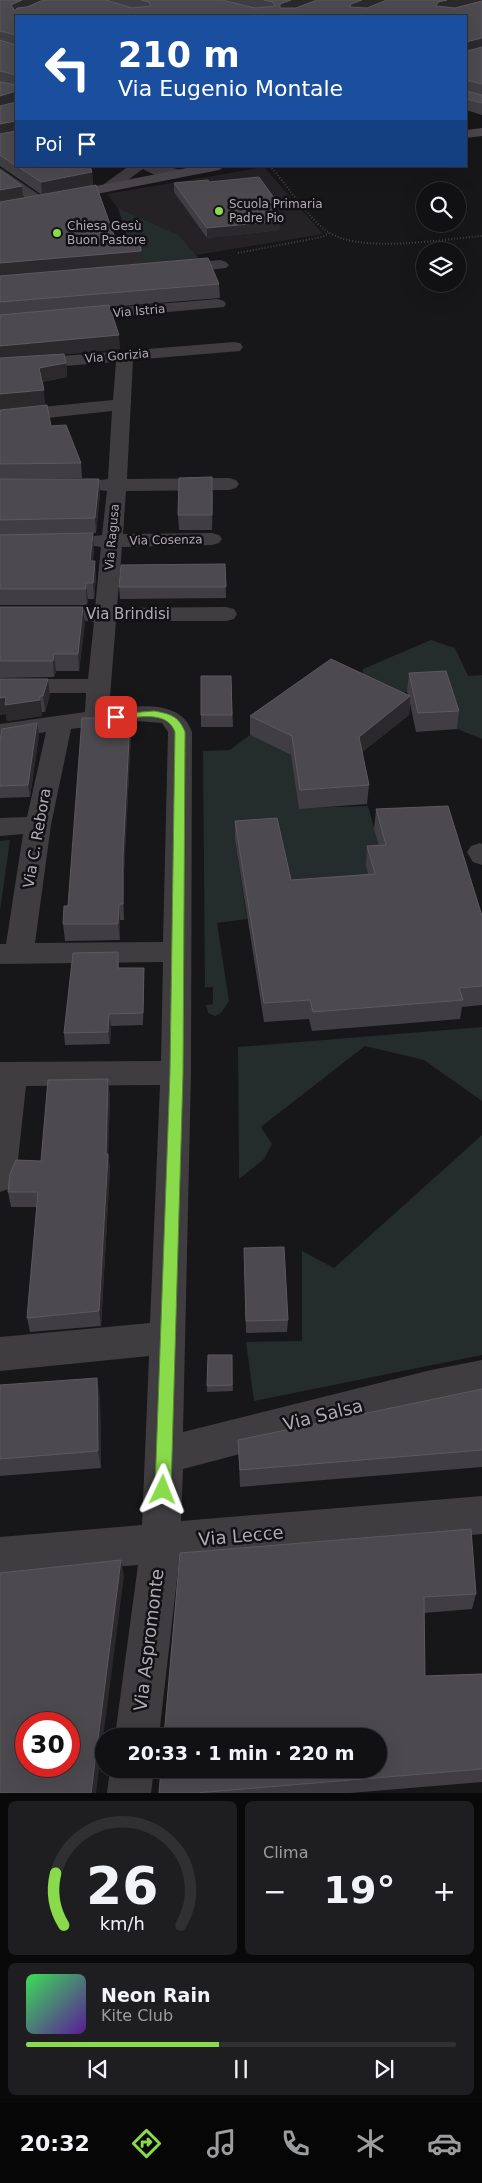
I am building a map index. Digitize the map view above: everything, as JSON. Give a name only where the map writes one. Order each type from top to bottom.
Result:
[{"type":"street","points":[[467,134],[482,132]]},
{"type":"street","points":[[109,187],[137,167]]},
{"type":"street","points":[[149,167],[158,172],[178,173]]},
{"type":"street","points":[[0,209],[212,167]]},
{"type":"street","points":[[0,172],[39,201]]},
{"type":"street","points":[[160,270],[221,265]]},
{"type":"street","name":"Via Ragusa","points":[[96,718],[117,485],[122,405],[130,355],[137,333],[139,291]]},
{"type":"street","name":"Via Istria","points":[[0,322],[218,304]]},
{"type":"street","name":"Via Gorizia","points":[[0,366],[234,347]]},
{"type":"street","points":[[0,417],[122,405]]},
{"type":"street","points":[[78,486],[229,484]]},
{"type":"street","name":"Via Cosenza","points":[[74,542],[212,539]]},
{"type":"street","name":"Via Brindisi","points":[[67,615],[226,614]]},
{"type":"street","points":[[0,686],[99,686]]},
{"type":"street","name":"Via Aspromonte","points":[[96,718],[154,714],[170,717],[177,723],[180,732],[176,1073],[161,1543],[137,1728]]},
{"type":"street","points":[[0,732],[96,718]]},
{"type":"street","name":"Via C. Rebora","points":[[9,954],[60,724]]},
{"type":"street","points":[[0,827],[38,825]]},
{"type":"street","points":[[9,954],[178,952]]},
{"type":"street","points":[[0,1178],[6,1075],[176,1073]]},
{"type":"street","points":[[0,1354],[167,1338]]},
{"type":"street","name":"Via Salsa","points":[[164,1455],[431,1387],[482,1377]]},
{"type":"street","name":"Via Lecce","points":[[0,1557],[482,1515]]},
{"type":"street","points":[[129,1793],[131,1778]]},
{"type":"path","points":[[271,167],[324,229],[339,238],[356,243],[390,243],[482,236]]},
{"type":"path","points":[[199,267],[210,260],[247,250],[322,237],[329,232]]},
{"type":"shaded area","points":[[264,167],[323,234],[196,255],[179,235],[118,208],[107,194]]},
{"type":"shaded area","points":[[118,208],[179,235],[201,261],[136,265]]},
{"type":"shaded area","points":[[431,640],[455,648],[468,676],[482,675],[482,739],[457,729],[443,689],[405,692],[408,708],[359,691],[363,669]]},
{"type":"shaded area","points":[[250,735],[317,768],[299,808],[368,806],[384,864],[373,893],[290,900],[235,840],[247,919],[217,923],[229,1001],[221,1013],[215,1016],[208,1013],[206,1005],[213,1004],[213,987],[205,987],[203,751],[230,750]]},
{"type":"shaded area","points":[[10,840],[0,911],[0,841]]},
{"type":"shaded area","points":[[482,1027],[482,1101],[424,1060],[365,1046],[261,1127],[272,1144],[264,1159],[239,1179],[238,1047]]},
{"type":"shaded area","points":[[482,1135],[482,1355],[254,1401],[246,1342],[302,1341],[302,1251],[334,1268]]},
{"type":"building","points":[[0,0],[22,0],[11,5],[15,11],[17,8],[27,7],[43,0],[106,0],[132,8],[151,6],[149,2],[141,0],[222,0],[255,8],[275,6],[273,2],[264,0],[291,0],[280,4],[280,8],[296,8],[317,0],[362,0],[351,4],[350,7],[367,8],[387,0],[447,0],[438,2],[436,6],[455,8],[482,1],[482,38],[467,42],[467,15],[15,15],[15,35],[0,31]]},
{"type":"building","points":[[0,40],[15,45],[15,75],[0,71]]},
{"type":"building","points":[[482,47],[482,84],[467,80],[467,51]]},
{"type":"building","points":[[0,82],[15,85],[15,91],[0,96]]},
{"type":"building","points":[[467,91],[482,95],[482,103],[467,99]]},
{"type":"building","points":[[15,102],[15,121],[0,124],[0,106]]},
{"type":"building","points":[[15,131],[15,165],[0,155],[0,134]]},
{"type":"building","points":[[18,167],[90,167],[92,172],[41,182]]},
{"type":"building","points":[[0,170],[22,186],[0,190]]},
{"type":"building","points":[[259,177],[277,202],[268,203],[280,221],[207,228],[174,183],[208,180],[209,182]]},
{"type":"building","points":[[96,185],[115,238],[140,238],[141,251],[0,263],[0,202]]},
{"type":"building","points":[[208,258],[219,284],[0,302],[0,276]]},
{"type":"building","points":[[109,305],[119,335],[0,346],[0,315]]},
{"type":"building","points":[[64,354],[66,363],[39,368],[44,390],[0,394],[0,358]]},
{"type":"building","points":[[47,405],[51,426],[66,425],[81,463],[0,464],[0,410]]},
{"type":"building","points":[[212,477],[212,515],[178,515],[179,478]]},
{"type":"building","points":[[0,479],[99,479],[95,518],[0,520]]},
{"type":"building","points":[[93,533],[90,561],[95,561],[93,583],[86,583],[86,589],[0,589],[0,535]]},
{"type":"building","points":[[225,564],[226,587],[119,587],[121,565]]},
{"type":"building","points":[[0,607],[83,607],[78,654],[54,654],[53,661],[0,661]]},
{"type":"building","points":[[331,659],[410,696],[359,737],[369,785],[300,790],[292,736],[250,716]]},
{"type":"building","points":[[446,671],[459,711],[418,713],[409,673]]},
{"type":"building","points":[[201,676],[231,676],[232,715],[201,715]]},
{"type":"building","points":[[0,679],[48,679],[40,700],[5,705],[6,697],[0,698]]},
{"type":"building","points":[[82,718],[130,718],[123,856],[123,904],[119,904],[118,924],[63,924],[64,906],[68,906]]},
{"type":"building","points":[[37,723],[28,785],[0,786],[0,742],[2,729]]},
{"type":"building","points":[[448,806],[482,916],[482,986],[459,988],[463,1000],[313,1012],[310,1000],[264,1003],[235,821],[277,818],[291,880],[375,874],[367,846],[386,845],[376,809]]},
{"type":"building","points":[[118,952],[118,968],[144,968],[143,1013],[109,1014],[108,1032],[64,1033],[73,953]]},
{"type":"building","points":[[108,1079],[106,1154],[108,1154],[99,1311],[27,1318],[38,1192],[8,1192],[10,1174],[16,1160],[41,1161],[48,1080]]},
{"type":"building","points":[[284,1247],[288,1320],[246,1321],[244,1248]]},
{"type":"building","points":[[208,1355],[232,1355],[232,1385],[207,1386]]},
{"type":"building","points":[[97,1378],[98,1451],[0,1459],[0,1385]]},
{"type":"building","points":[[482,1389],[482,1450],[240,1470],[238,1440]]},
{"type":"building","points":[[471,1529],[476,1594],[424,1597],[425,1676],[482,1674],[482,1769],[387,1777],[387,1728],[165,1728],[180,1553]]},
{"type":"building","points":[[121,1560],[99,1728],[95,1728],[95,1762],[91,1793],[0,1793],[0,1573]]},
{"type":"building","points":[[160,1778],[375,1778],[196,1793],[159,1793]]},
{"type":"place","name":"Scuola Primaria Padre Pio","points":[[219,211]]},
{"type":"place","name":"Chiesa Gesù Buon Pastore","points":[[57,233]]},
{"type":"route","points":[[116,717],[154,714],[170,717],[177,723],[180,732],[176,1073],[163,1490]]}]
